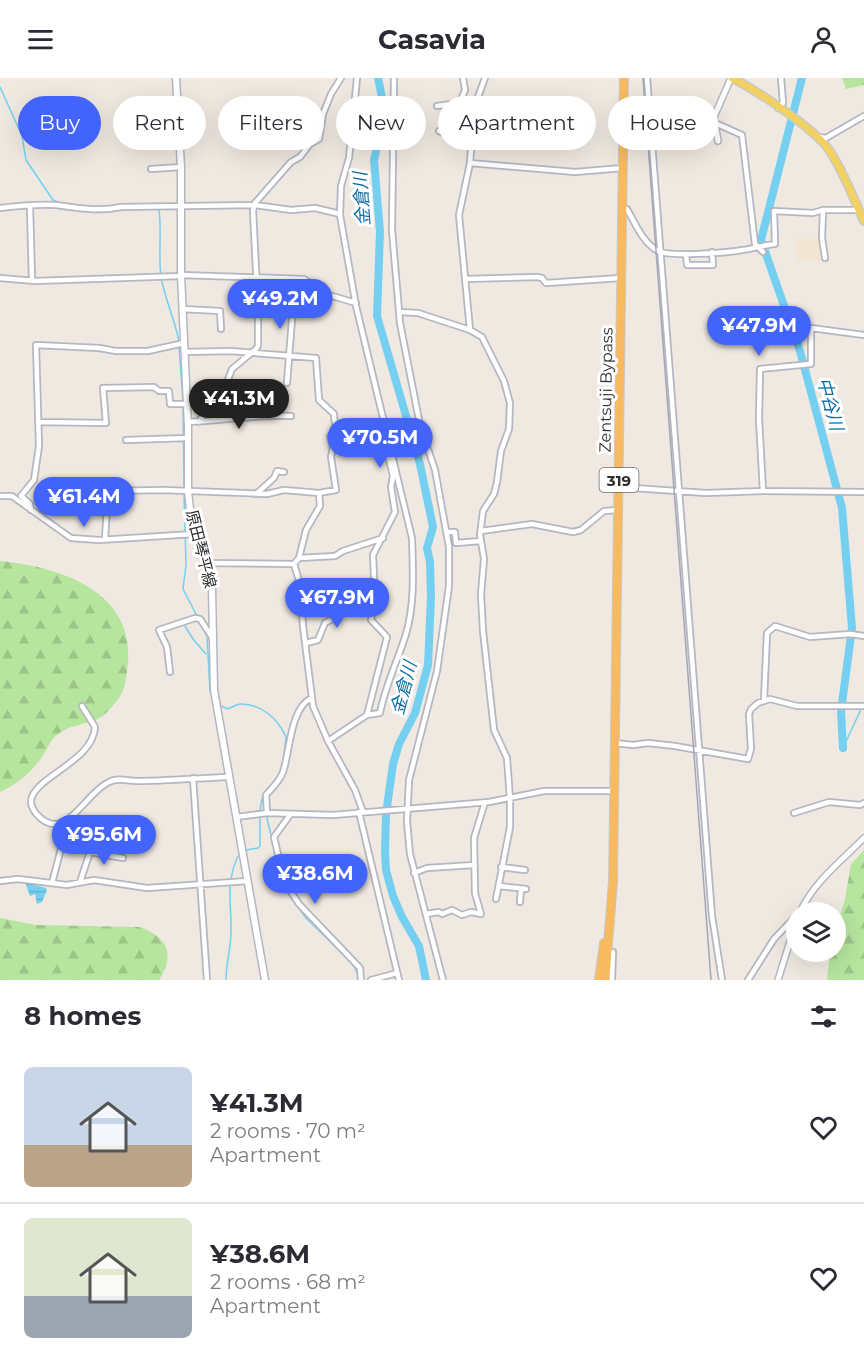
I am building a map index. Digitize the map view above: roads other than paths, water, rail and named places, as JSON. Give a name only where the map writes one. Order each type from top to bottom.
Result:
[{"type":"highway","name":"Zentsuji Bypass","points":[[605,980],[613,882],[624,78]]},
{"type":"highway","name":"Zentsuji Bypass","points":[[599,980],[613,882]]},
{"type":"main road","name":"原田琴平線","points":[[176,78],[181,167],[181,344],[184,352],[184,404],[188,422],[185,438],[188,535],[205,564],[212,589],[214,690],[265,980]]},
{"type":"main road","points":[[731,78],[818,137],[829,150],[864,221]]},
{"type":"street","points":[[199,422],[200,417],[224,390],[231,369],[258,346],[255,205],[291,162],[300,157],[310,144],[319,139],[322,114],[341,78]]},
{"type":"street","points":[[357,78],[349,158],[341,186],[340,214],[356,303],[395,476],[391,487],[395,512],[372,561],[375,601],[371,620],[387,637],[367,715]]},
{"type":"street","points":[[394,78],[392,230],[400,323],[420,425],[435,470],[449,547],[449,586],[440,651],[433,693],[416,747],[409,780],[407,808],[407,834],[414,873],[443,980]]},
{"type":"street","points":[[462,96],[465,90],[464,78]]},
{"type":"street","points":[[470,330],[459,214],[470,163],[474,108],[485,78]]},
{"type":"street","points":[[647,78],[714,939],[722,980]]},
{"type":"street","points":[[718,108],[731,78]]},
{"type":"street","points":[[778,108],[783,103],[781,78]]},
{"type":"street","points":[[818,137],[826,138],[864,116]]},
{"type":"street","points":[[718,124],[742,135],[755,244],[763,252]]},
{"type":"street","points":[[470,163],[576,172],[623,168]]},
{"type":"street","points":[[154,167],[181,167]]},
{"type":"street","points":[[0,208],[54,205],[107,210],[121,207],[255,205],[291,210],[315,208],[340,214]]},
{"type":"street","points":[[30,207],[32,280]]},
{"type":"street","points":[[622,207],[627,209],[645,239],[660,252],[686,254],[742,250],[775,244],[774,211],[813,213],[823,210],[859,210]]},
{"type":"street","points":[[823,210],[822,238],[825,258]]},
{"type":"street","points":[[686,254],[687,265],[713,265],[712,252]]},
{"type":"street","points":[[0,278],[32,280],[181,276],[298,279],[308,280],[329,295],[356,303]]},
{"type":"street","points":[[465,279],[537,277],[546,283],[621,278]]},
{"type":"street","points":[[287,383],[292,319],[298,298],[298,279]]},
{"type":"street","points":[[182,309],[220,311],[221,329]]},
{"type":"street","points":[[400,312],[418,313],[477,333],[486,342],[504,381],[510,404],[509,429],[501,451],[497,482],[494,494],[483,511],[481,531],[484,559],[481,604],[483,631],[494,730],[507,758],[510,799],[510,827],[496,898]]},
{"type":"street","points":[[763,491],[759,419],[760,369],[811,364],[812,328],[864,335]]},
{"type":"street","points":[[31,510],[30,504],[21,496],[34,480],[39,446],[36,345],[148,351],[181,344]]},
{"type":"street","points":[[184,352],[207,350],[316,358],[319,400],[334,414],[334,422],[340,431]]},
{"type":"street","points":[[38,422],[106,423],[103,388],[154,387],[159,391],[169,391],[170,404],[184,404]]},
{"type":"street","points":[[188,422],[222,421],[265,414],[291,416]]},
{"type":"street","points":[[105,539],[108,491],[267,494],[284,490],[319,494],[336,490],[330,436],[348,429],[386,447],[412,538],[412,600],[406,634],[384,694],[380,713],[367,715],[328,741]]},
{"type":"street","points":[[126,440],[140,442],[163,436],[185,438]]},
{"type":"street","points":[[256,494],[270,482],[277,471],[284,472]]},
{"type":"street","points":[[619,487],[706,494],[763,491],[864,492]]},
{"type":"street","points":[[294,564],[299,558],[306,530],[320,506],[319,494]]},
{"type":"street","points":[[0,496],[12,496],[71,538],[99,540],[188,535]]},
{"type":"street","points":[[481,531],[532,524],[573,532],[581,530],[604,511],[618,510]]},
{"type":"street","points":[[447,532],[455,532],[456,543],[481,541]]},
{"type":"street","points":[[299,558],[335,556],[343,551],[382,538]]},
{"type":"street","points":[[205,564],[294,564]]},
{"type":"street","points":[[294,564],[300,585],[312,698],[328,741],[355,790],[399,980]]},
{"type":"street","points":[[306,643],[318,640],[325,623],[338,616],[330,600]]},
{"type":"street","points":[[170,672],[167,647],[159,630],[197,618],[212,637]]},
{"type":"street","points":[[764,700],[767,633],[775,626],[810,637],[849,634],[864,636]]},
{"type":"street","points":[[264,813],[266,795],[283,775],[290,737],[301,707],[312,698]]},
{"type":"street","points":[[615,742],[633,745],[648,743],[748,759],[751,749],[749,714],[751,709],[764,700],[775,700],[797,706],[864,706]]},
{"type":"street","points":[[82,706],[95,727],[91,743],[38,788],[31,801],[33,809],[46,822],[61,823],[97,790],[117,779],[135,781],[228,777]]},
{"type":"street","points":[[193,778],[207,980]]},
{"type":"street","points":[[236,817],[264,813],[333,815],[485,802],[544,791],[614,790]]},
{"type":"street","points":[[426,914],[439,912],[442,914],[452,910],[462,915],[471,912],[481,914],[476,893],[474,838],[485,802]]},
{"type":"street","points":[[794,813],[829,802],[860,805],[864,803]]},
{"type":"street","points":[[290,815],[274,837],[284,881],[298,904],[360,968],[361,980]]},
{"type":"street","points":[[52,883],[69,818]]},
{"type":"street","points":[[805,902],[818,884],[864,838]]},
{"type":"street","points":[[80,882],[94,840],[125,846]]},
{"type":"street","points":[[90,852],[123,858]]},
{"type":"street","points":[[414,873],[427,868],[474,865]]},
{"type":"street","points":[[501,867],[525,870]]},
{"type":"street","points":[[0,881],[18,879],[67,885],[94,880],[140,888],[248,881]]},
{"type":"street","points":[[499,886],[523,889],[520,902]]},
{"type":"street","points":[[748,980],[774,939],[786,926]]},
{"type":"street","points":[[612,980],[613,952]]},
{"type":"street","points":[[778,980],[786,954]]},
{"type":"street","points":[[371,980],[397,974]]},
{"type":"water","points":[[25,882],[46,888],[42,902],[37,904],[35,894],[30,896]]},
{"type":"waterway","name":"金倉川","points":[[378,78],[384,107],[374,160],[380,232],[377,316],[420,464],[433,527],[427,548],[430,562],[431,597],[428,665],[415,713],[399,744],[393,764],[386,814],[385,852],[386,870],[393,896],[419,946],[426,980]]},
{"type":"waterway","name":"中谷川","points":[[802,78],[761,240],[800,351],[842,508],[852,628],[841,711],[843,748]]},
{"type":"waterway","points":[[0,87],[22,136],[26,160],[53,200],[60,203]]},
{"type":"waterway","points":[[110,206],[126,205]]},
{"type":"waterway","points":[[159,210],[161,277],[179,342]]},
{"type":"waterway","points":[[179,346],[183,401]]},
{"type":"waterway","points":[[183,406],[184,488]]},
{"type":"waterway","points":[[184,493],[186,565],[183,589],[197,616]]},
{"type":"waterway","points":[[199,621],[207,636],[210,692]]},
{"type":"waterway","points":[[185,626],[206,654]]},
{"type":"waterway","points":[[221,706],[228,709],[239,704],[249,705],[262,710],[274,719],[286,737],[283,763]]},
{"type":"waterway","points":[[843,748],[862,707]]},
{"type":"waterway","points":[[264,794],[264,807]]},
{"type":"waterway","points":[[260,811],[262,798]]},
{"type":"waterway","points":[[266,814],[283,886],[306,918],[348,959]]},
{"type":"waterway","points":[[246,850],[260,846],[260,816]]},
{"type":"waterway","points":[[226,980],[231,934],[231,883],[238,856]]},
{"type":"waterway","points":[[352,962],[359,977]]},
{"type":"railway","points":[[643,78],[711,980]]}]
